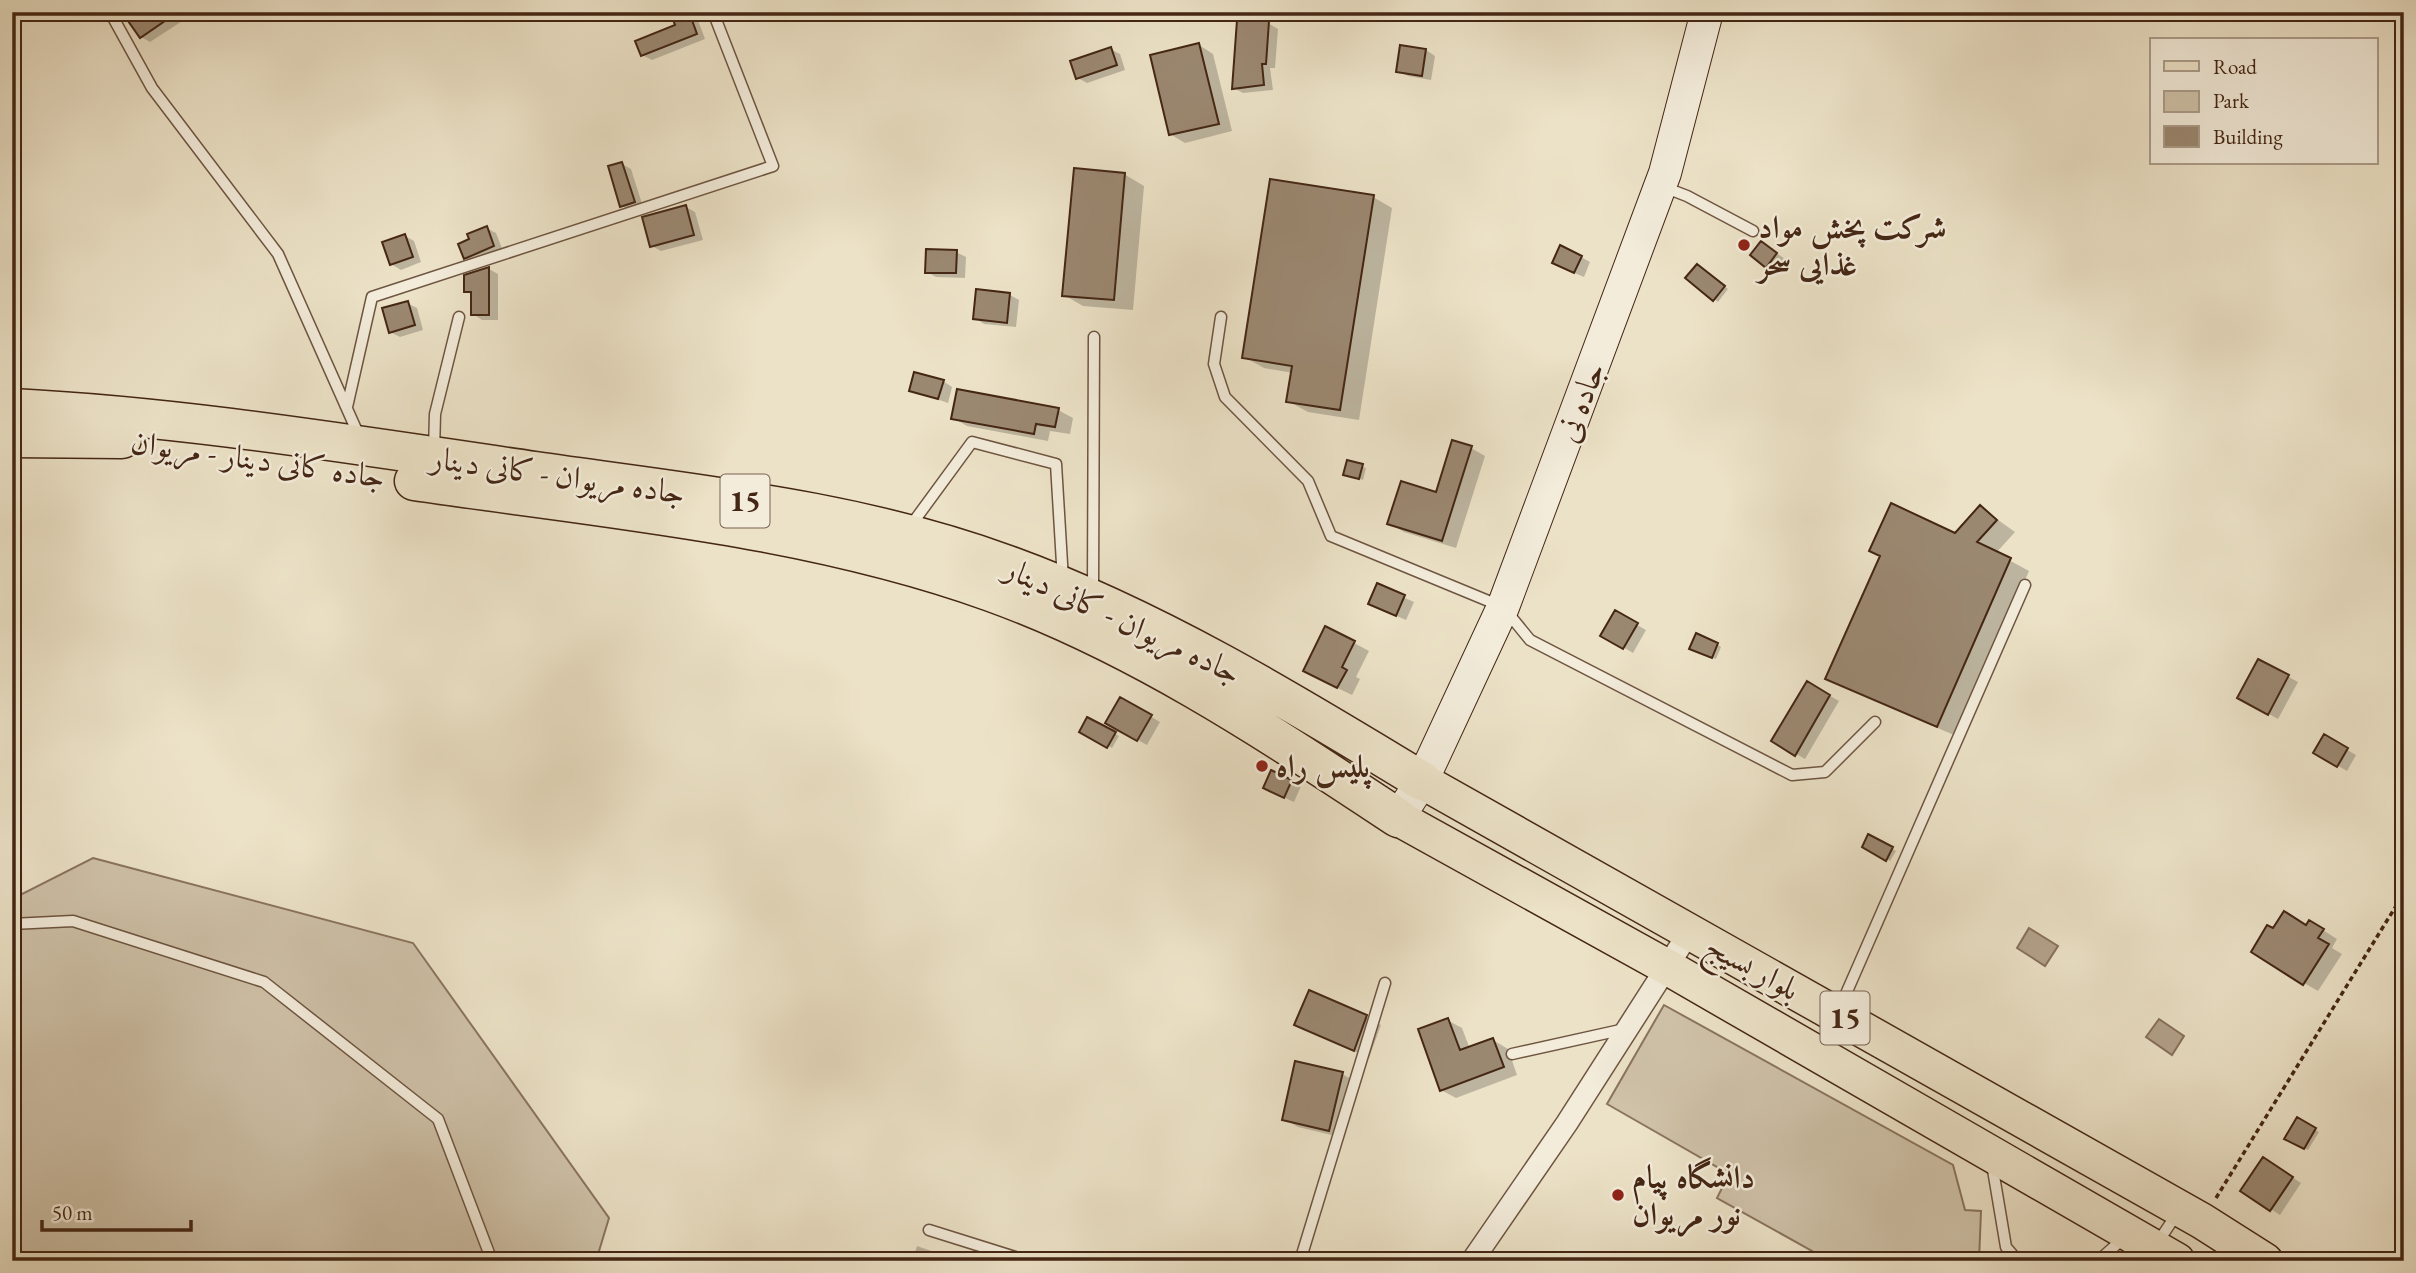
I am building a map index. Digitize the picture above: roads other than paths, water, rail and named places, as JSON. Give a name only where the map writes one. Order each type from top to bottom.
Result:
[{"type":"highway","name":"جاده مریوان - کانی دینار","points":[[12,408],[125,414],[776,506],[907,531],[1078,593],[1283,696],[1422,781]]},
{"type":"highway","name":"جاده کانی دینار - مریوان","points":[[12,438],[124,439],[726,527],[850,550],[991,592],[1096,637],[1238,713],[1398,818]]},
{"type":"main road","name":"جاده نی","points":[[1398,818],[1422,781],[1503,607],[1660,186],[1707,12]]},
{"type":"main road","name":"بلوار بسیج","points":[[1422,781],[1838,1014],[2191,1215],[2265,1261]]},
{"type":"main road","name":"بلوار بسیج","points":[[1398,818],[1990,1151],[2153,1250]]},
{"type":"street","points":[[1472,1261],[1567,1123],[1690,931]]},
{"type":"lane","points":[[110,12],[152,89],[278,254],[364,447]]},
{"type":"lane","points":[[346,407],[372,297],[773,166],[713,12]]},
{"type":"lane","points":[[1660,186],[1687,196],[1753,231]]},
{"type":"lane","points":[[434,457],[435,414],[459,317]]},
{"type":"lane","points":[[1221,317],[1214,364],[1225,397],[1308,481],[1331,536],[1503,607],[1530,640],[1792,775],[1825,772],[1875,722]]},
{"type":"lane","points":[[1078,593],[1094,337]]},
{"type":"lane","points":[[907,531],[972,442],[1056,464],[1078,593]]},
{"type":"lane","points":[[1838,1014],[2025,584]]},
{"type":"lane","points":[[12,925],[73,921],[264,982],[438,1119],[492,1261]]},
{"type":"lane","points":[[1300,1261],[1385,983]]},
{"type":"lane","points":[[1512,1054],[1628,1028]]},
{"type":"lane","points":[[1990,1151],[2007,1247],[2018,1261]]},
{"type":"lane","points":[[2098,1261],[2153,1250],[2191,1215]]},
{"type":"lane","points":[[929,1230],[1028,1261]]},
{"type":"place","name":"شرکت پخش مواد غذایی سحر","points":[[1744,245]]},
{"type":"place","name":"پلیس راه","points":[[1262,766]]},
{"type":"place","name":"دانشگاه پیام نور مریوان","points":[[1618,1195]]}]
